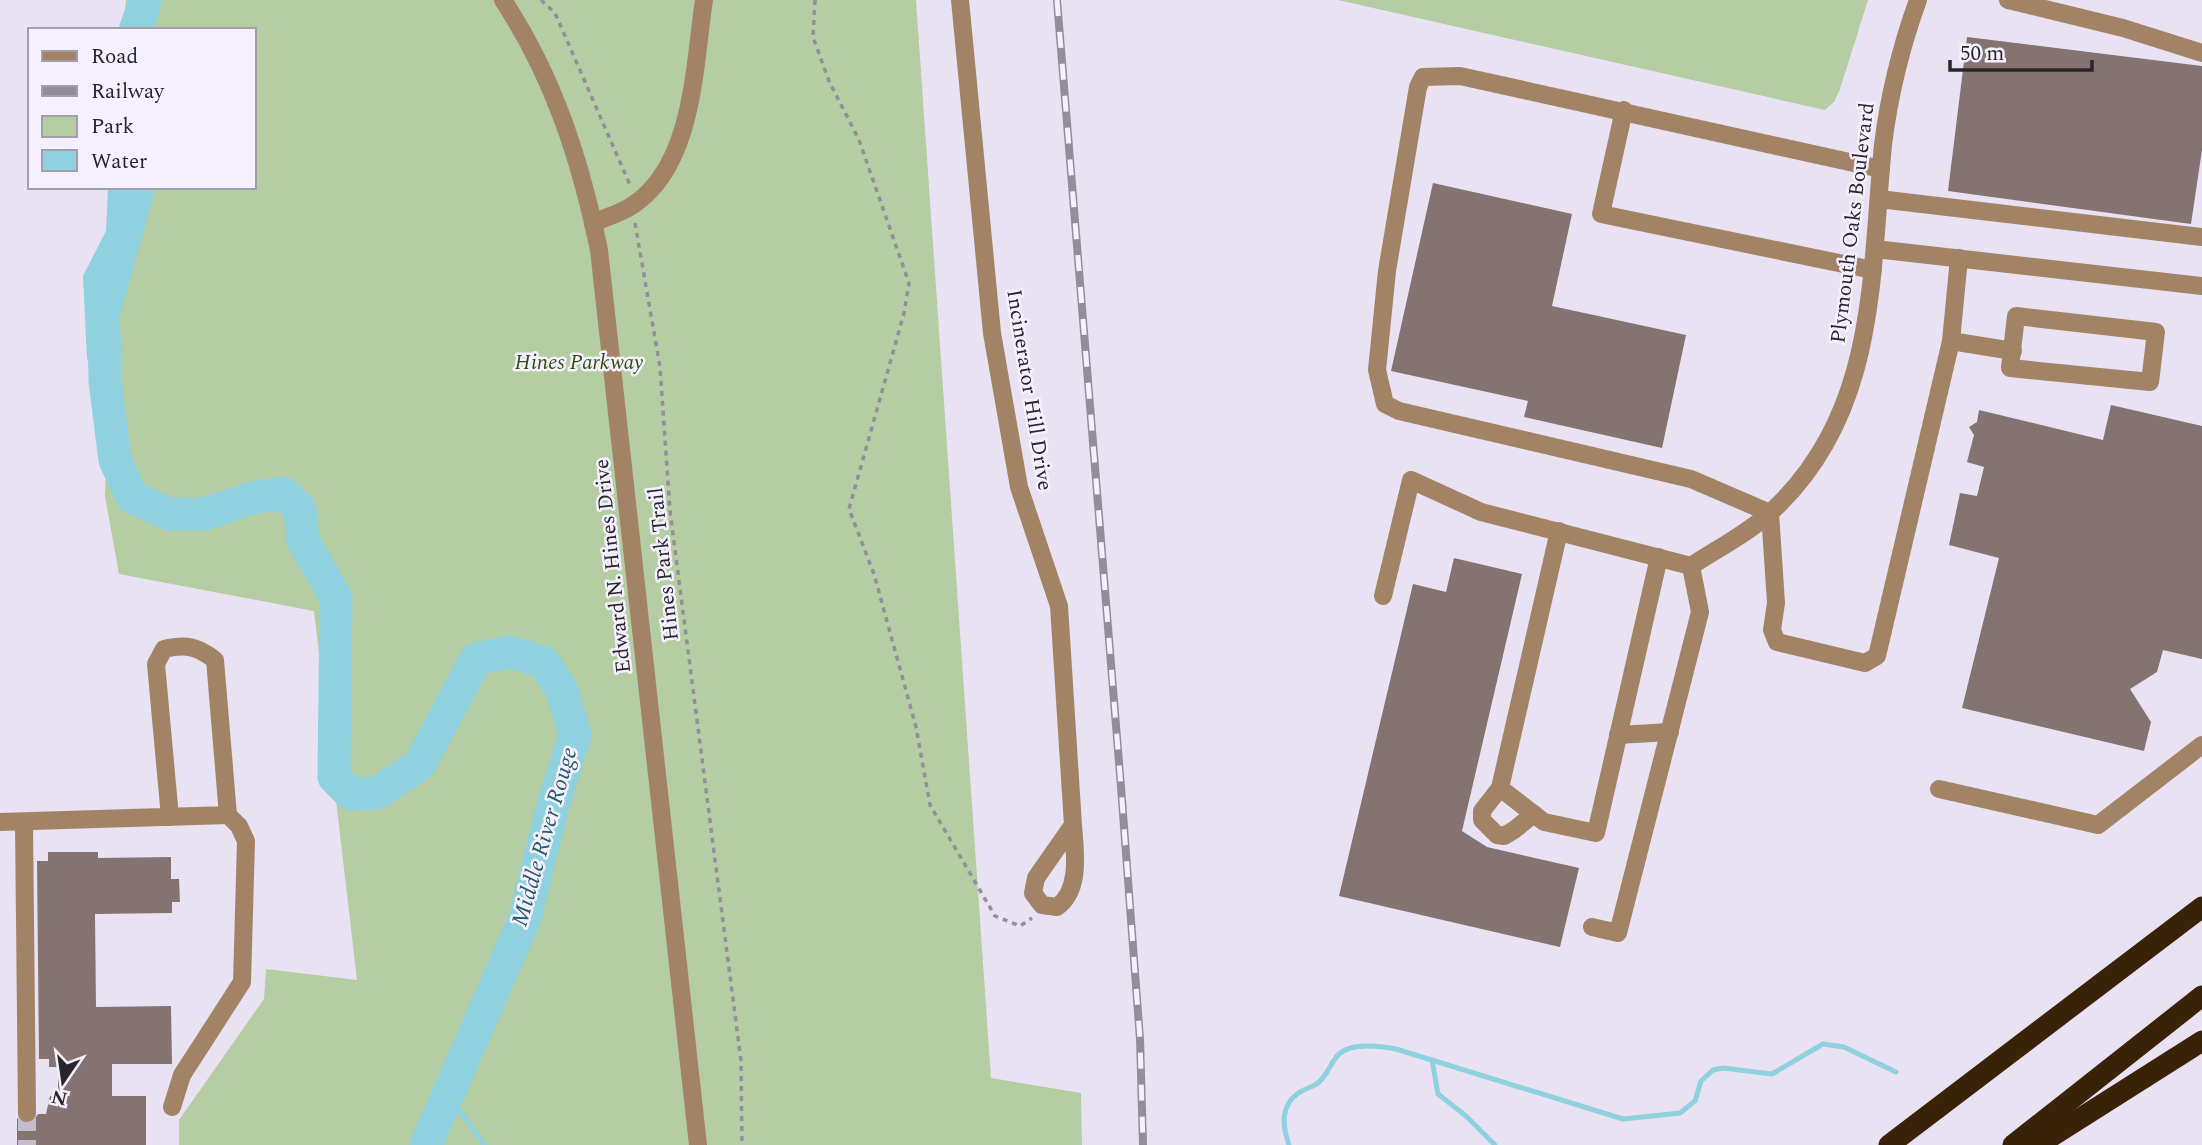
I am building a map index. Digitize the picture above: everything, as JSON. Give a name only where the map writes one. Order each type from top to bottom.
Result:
[{"type":"highway","points":[[1889,1145],[2202,906]]},
{"type":"highway","points":[[2013,1145],[2202,996]]},
{"type":"highway","points":[[2038,1145],[2202,1041]]},
{"type":"street","name":"Edward N. Hines Drive","points":[[503,0],[533,46],[558,101],[578,157],[593,223],[627,483],[698,1145]]},
{"type":"street","points":[[593,223],[634,205],[660,178],[678,147],[704,0]]},
{"type":"street","name":"Incinerator Hill Drive","points":[[960,0],[992,333],[1019,487],[1059,606],[1075,869],[1067,900],[1057,907],[1051,906]]},
{"type":"street","name":"Plymouth Oaks Boulevard","points":[[1691,566],[1770,513],[1810,465],[1833,432],[1848,398],[1858,366],[1873,270],[1881,169],[1896,72],[1918,0]]},
{"type":"street","points":[[2008,0],[2123,28],[2202,53]]},
{"type":"street","points":[[1881,169],[1624,110],[1460,76],[1423,77],[1419,87],[1387,271],[1377,370],[1385,404],[1399,411],[1691,479],[1770,513],[1776,603],[1772,630],[1777,642],[1865,663],[1877,656],[1951,341],[1959,258]]},
{"type":"street","points":[[1624,110],[1601,214],[1873,270]]},
{"type":"street","points":[[1879,199],[2202,237]]},
{"type":"street","points":[[1875,249],[2202,286]]},
{"type":"street","points":[[2016,316],[2157,332],[2150,382],[2010,368],[2013,351],[2016,316]]},
{"type":"street","points":[[1951,341],[2013,351]]},
{"type":"street","points":[[1383,596],[1411,480],[1480,512],[1691,566],[1700,612],[1618,933],[1592,927]]},
{"type":"street","points":[[1534,814],[1504,836],[1488,829],[1482,820],[1482,811],[1500,788],[1559,531]]},
{"type":"street","points":[[1500,788],[1544,822],[1596,834],[1659,557]]},
{"type":"street","points":[[170,817],[156,664],[164,649],[183,645],[200,648],[215,660],[228,815],[239,827],[246,841],[242,982],[182,1076],[172,1107]]},
{"type":"street","points":[[1618,735],[1670,732]]},
{"type":"street","points":[[1939,789],[2098,825],[2202,745]]},
{"type":"street","points":[[0,822],[228,815]]},
{"type":"street","points":[[24,822],[27,1113]]},
{"type":"street","points":[[1051,906],[1042,905],[1033,893],[1036,877],[1073,825]]},
{"type":"path","name":"Hines Park Trail","points":[[541,0],[555,13],[632,189],[660,367],[670,511],[741,1061],[742,1145]]},
{"type":"path","points":[[815,0],[813,37],[829,81],[859,140],[909,283],[904,313],[849,509],[874,574],[916,727],[930,804],[995,916],[1020,926],[1051,906]]},
{"type":"green space","name":"Hines Parkway","points":[[126,0],[916,0],[991,1078],[1081,1093],[1082,1145],[179,1145],[179,1120],[264,999],[266,969],[357,980],[314,611],[119,574],[105,496],[117,189],[256,189],[256,28],[123,28]]},
{"type":"green space","points":[[1338,0],[1868,0],[1840,89],[1834,102],[1825,110]]},
{"type":"water","points":[[128,0],[163,0],[154,28],[119,28]]},
{"type":"water","points":[[108,189],[153,189],[119,319],[122,348],[105,381],[87,359],[83,276],[106,231]]},
{"type":"building","points":[[1967,37],[2202,66],[2202,150],[2191,224],[1948,191]]},
{"type":"building","points":[[1433,183],[1572,214],[1552,306],[1686,335],[1662,448],[1524,417],[1528,401],[1391,371]]},
{"type":"building","points":[[2111,405],[2202,426],[2202,659],[2163,650],[2157,672],[2130,689],[2151,722],[2144,751],[1962,708],[1999,558],[1949,545],[1960,493],[1977,496],[1984,467],[1967,462],[1974,435],[1969,427],[1977,422],[1979,410],[2103,440]]},
{"type":"building","points":[[1454,558],[1522,574],[1462,831],[1487,847],[1579,868],[1560,947],[1339,896],[1413,584],[1446,592]]},
{"type":"building","points":[[48,852],[98,852],[98,858],[171,857],[171,879],[179,879],[180,902],[172,902],[172,913],[95,914],[96,1007],[171,1006],[172,1064],[112,1064],[112,1096],[146,1096],[146,1145],[17,1145],[17,1118],[22,1123],[32,1123],[38,1114],[46,1114],[50,1096],[58,1096],[58,1067],[49,1067],[49,1059],[39,1059],[37,861],[48,861]]},
{"type":"waterway","name":"Middle River Rouge","points":[[104,335],[105,381],[115,460],[132,497],[168,514],[204,514],[252,498],[283,493],[300,509],[303,540],[336,598],[334,777],[351,794],[377,793],[420,764],[476,659],[510,652],[544,662],[562,691],[575,735],[553,805],[525,918],[426,1145]]},
{"type":"waterway","points":[[1289,1145],[1284,1116],[1293,1097],[1319,1082],[1343,1051],[1358,1047],[1396,1049],[1623,1119],[1680,1113],[1695,1101],[1701,1081],[1713,1070],[1723,1068],[1772,1074],[1823,1044],[1844,1047],[1896,1072]]},
{"type":"waterway","points":[[1432,1060],[1438,1094],[1466,1116],[1495,1145]]},
{"type":"waterway","points":[[448,1095],[485,1145]]},
{"type":"tunnel","points":[[27,1113],[27,1145]]},
{"type":"railway","points":[[1057,0],[1140,1039],[1143,1145]]}]
